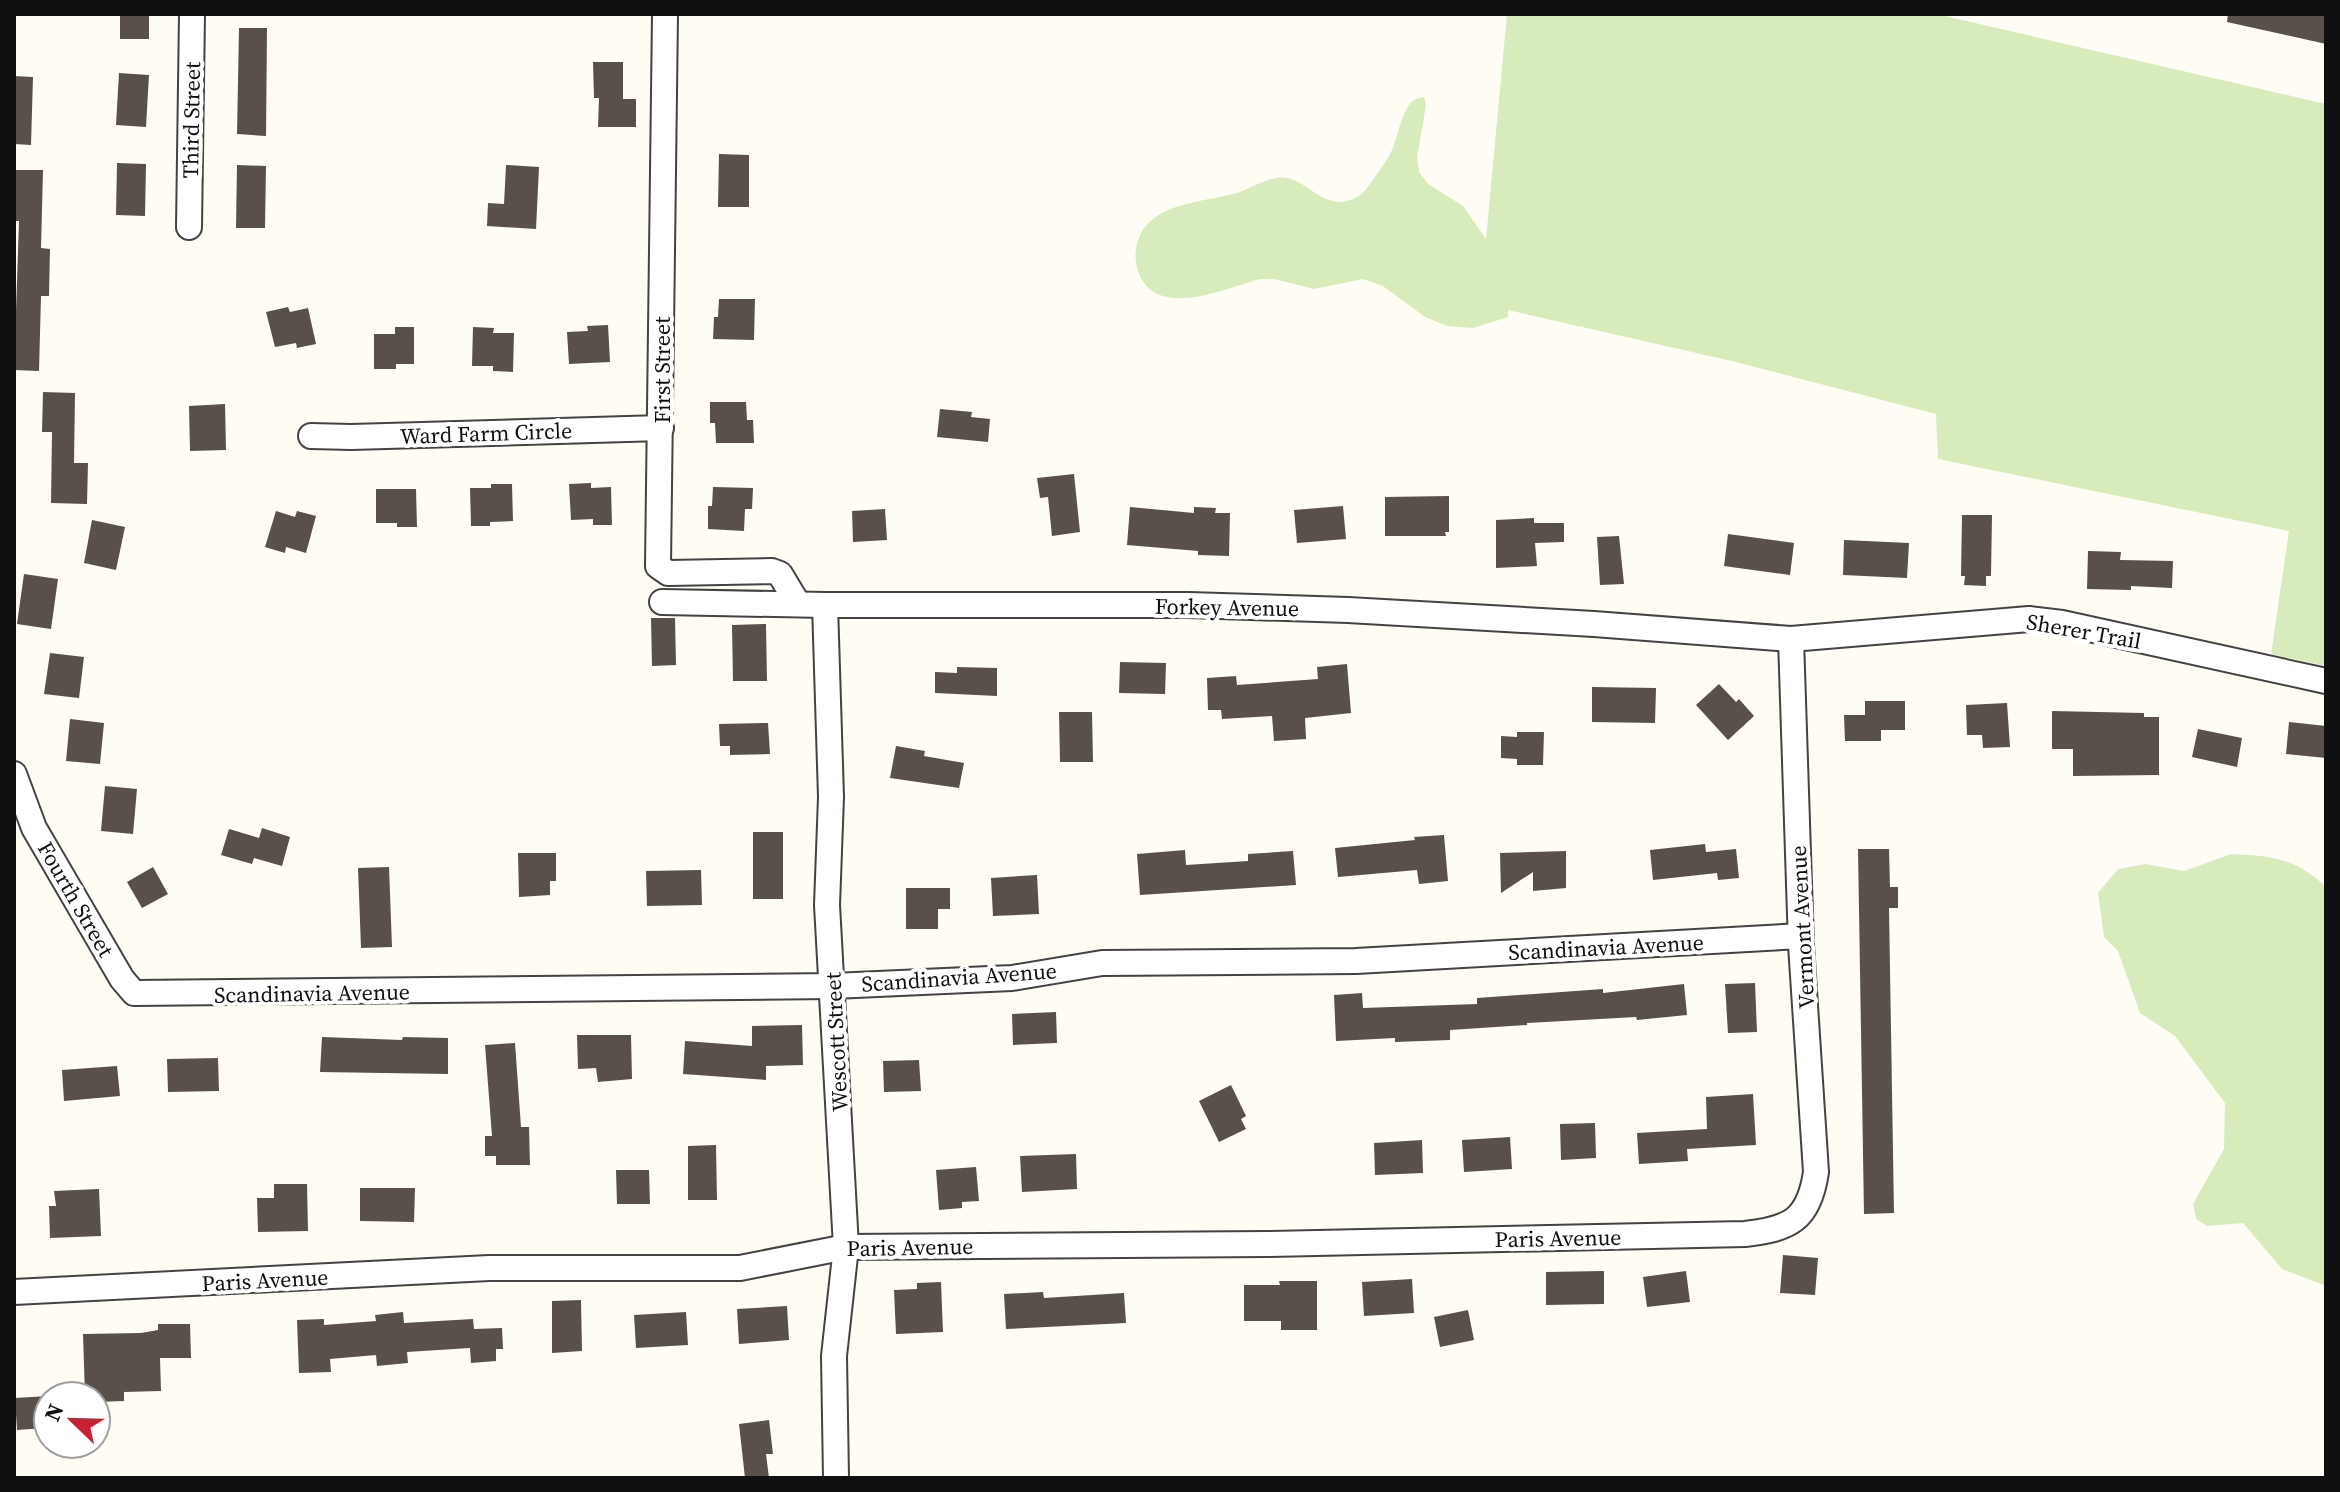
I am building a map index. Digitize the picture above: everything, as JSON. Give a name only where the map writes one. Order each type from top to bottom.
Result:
[{"type":"street","name":"Third Street","points":[[189,227],[192,14]]},
{"type":"street","name":"First Street","points":[[665,14],[658,566],[668,573],[772,571],[780,574],[798,604]]},
{"type":"street","name":"Ward Farm Circle","points":[[311,436],[661,428]]},
{"type":"street","name":"Forkey Avenue","points":[[662,602],[1334,609],[1791,639]]},
{"type":"street","name":"Wescott Street","points":[[825,605],[831,797],[827,905],[846,1247],[834,1356],[836,1478]]},
{"type":"street","name":"Sherer Trail","points":[[1791,639],[1998,620],[2040,620],[2326,681]]},
{"type":"street","name":"Vermont Avenue","points":[[1791,639],[1801,936],[1816,1172],[1811,1200],[1802,1212]]},
{"type":"street","name":"Fourth Street","points":[[14,774],[34,828],[122,979]]},
{"type":"street","name":"Scandinavia Avenue","points":[[122,979],[134,993],[184,995],[833,986],[1012,978],[1102,963],[1356,961],[1801,936]]},
{"type":"street","name":"Paris Avenue","points":[[14,1292],[489,1268],[740,1268],[846,1247],[1283,1244],[1745,1234],[1787,1226],[1802,1212]]},
{"type":"green space","points":[[1507,14],[1936,14],[2326,104],[2326,666],[2271,654],[2289,531],[1938,459],[1936,414],[1736,362],[1508,310],[1508,317],[1473,328],[1447,326],[1425,317],[1383,286],[1363,279],[1314,289],[1274,279],[1260,279],[1195,297],[1178,298],[1162,296],[1150,289],[1140,276],[1136,250],[1140,235],[1147,224],[1158,216],[1183,205],[1237,193],[1277,178],[1298,182],[1336,202],[1360,195],[1390,154],[1409,105],[1424,97],[1426,105],[1417,157],[1419,172],[1428,184],[1463,206],[1486,239]]},
{"type":"green space","points":[[2231,854],[2283,860],[2304,870],[2326,887],[2326,1286],[2282,1269],[2243,1223],[2207,1226],[2196,1219],[2193,1204],[2224,1149],[2225,1103],[2175,1036],[2140,1013],[2118,951],[2104,937],[2098,893],[2118,869],[2145,864],[2184,871]]},
{"type":"building","points":[[120,14],[149,14],[149,39],[120,39]]},
{"type":"building","points":[[2228,14],[2326,14],[2326,44],[2227,22]]},
{"type":"building","points":[[239,28],[267,28],[266,136],[237,134]]},
{"type":"building","points":[[593,62],[623,62],[623,99],[636,99],[636,127],[598,127],[599,98],[594,98]]},
{"type":"building","points":[[119,73],[149,75],[146,127],[116,125]]},
{"type":"building","points":[[14,76],[33,77],[31,145],[14,144]]},
{"type":"building","points":[[719,154],[749,155],[749,207],[718,207]]},
{"type":"building","points":[[117,163],[146,164],[145,216],[116,215]]},
{"type":"building","points":[[237,165],[266,166],[265,228],[236,228]]},
{"type":"building","points":[[506,165],[539,167],[536,229],[487,226],[488,203],[504,204]]},
{"type":"building","points":[[14,170],[43,170],[41,248],[50,249],[49,296],[41,296],[39,371],[14,370],[19,221],[14,221]]},
{"type":"building","points":[[719,299],[755,299],[754,340],[713,339]]},
{"type":"building","points":[[288,307],[290,312],[308,308],[316,344],[297,348],[296,343],[275,347],[266,312]]},
{"type":"building","points":[[608,325],[610,362],[569,364],[567,332],[588,331],[587,326]]},
{"type":"building","points":[[395,327],[414,327],[414,364],[396,364],[396,369],[374,369],[374,334],[395,334]]},
{"type":"building","points":[[473,327],[494,328],[493,333],[514,333],[513,372],[493,371],[493,366],[472,366]]},
{"type":"building","points":[[43,392],[75,393],[74,463],[88,463],[87,504],[51,503],[52,432],[42,432]]},
{"type":"building","points":[[710,402],[746,402],[747,420],[753,420],[754,443],[716,443],[715,423],[710,423]]},
{"type":"building","points":[[225,404],[226,450],[190,451],[189,406]]},
{"type":"building","points":[[940,409],[972,412],[971,417],[990,419],[988,442],[937,437]]},
{"type":"building","points":[[1074,474],[1080,532],[1052,536],[1048,497],[1040,498],[1037,478]]},
{"type":"building","points":[[591,483],[591,488],[611,487],[612,525],[593,525],[593,519],[571,520],[569,484]]},
{"type":"building","points":[[491,484],[512,484],[513,521],[471,526],[470,488],[491,488]]},
{"type":"building","points":[[713,487],[753,488],[752,509],[745,509],[744,531],[708,529],[708,506],[712,506]]},
{"type":"building","points":[[376,489],[416,489],[417,527],[376,523]]},
{"type":"building","points":[[1449,496],[1449,532],[1445,532],[1446,536],[1385,536],[1385,497]]},
{"type":"building","points":[[1343,506],[1346,539],[1297,543],[1294,510]]},
{"type":"building","points":[[1130,507],[1194,513],[1194,507],[1216,508],[1215,513],[1230,513],[1229,556],[1127,545]]},
{"type":"building","points":[[885,509],[887,540],[853,542],[852,511]]},
{"type":"building","points":[[276,511],[295,517],[297,511],[316,516],[306,553],[286,547],[285,553],[265,547]]},
{"type":"building","points":[[1962,515],[1992,515],[1991,576],[1986,576],[1986,586],[1964,585],[1965,576],[1961,576]]},
{"type":"building","points":[[1534,518],[1534,523],[1564,523],[1564,542],[1535,543],[1537,566],[1496,568],[1496,520]]},
{"type":"building","points":[[92,520],[125,527],[116,570],[84,563]]},
{"type":"building","points":[[1728,534],[1794,543],[1790,575],[1724,566]]},
{"type":"building","points":[[1619,536],[1624,584],[1600,585],[1597,537]]},
{"type":"building","points":[[1844,540],[1909,543],[1907,578],[1843,575]]},
{"type":"building","points":[[2088,551],[2121,552],[2120,560],[2173,561],[2172,588],[2131,586],[2131,590],[2087,589]]},
{"type":"building","points":[[24,574],[58,579],[51,629],[17,624]]},
{"type":"building","points":[[651,618],[675,618],[676,665],[652,666]]},
{"type":"building","points":[[766,624],[767,681],[733,681],[732,625]]},
{"type":"building","points":[[50,653],[84,657],[79,698],[44,694]]},
{"type":"building","points":[[1120,662],[1166,663],[1165,694],[1119,693]]},
{"type":"building","points":[[1347,664],[1351,713],[1305,718],[1306,739],[1274,741],[1272,716],[1222,719],[1221,710],[1208,710],[1207,678],[1236,676],[1237,685],[1318,679],[1317,667]]},
{"type":"building","points":[[957,667],[997,668],[997,696],[935,693],[935,672],[957,673]]},
{"type":"building","points":[[1719,684],[1736,702],[1739,699],[1754,716],[1728,740],[1696,705]]},
{"type":"building","points":[[1592,687],[1656,688],[1655,723],[1592,722]]},
{"type":"building","points":[[1865,701],[1905,701],[1905,730],[1881,730],[1881,741],[1845,741],[1844,715],[1865,715]]},
{"type":"building","points":[[2007,703],[2010,747],[1983,748],[1982,735],[1967,735],[1966,705]]},
{"type":"building","points":[[2052,711],[2144,713],[2144,717],[2159,717],[2159,775],[2073,776],[2073,749],[2052,749]]},
{"type":"building","points":[[1059,712],[1092,712],[1093,762],[1060,762]]},
{"type":"building","points":[[70,719],[104,723],[100,764],[66,761]]},
{"type":"building","points":[[2289,722],[2326,726],[2326,758],[2286,754]]},
{"type":"building","points":[[768,723],[770,754],[730,755],[730,746],[720,746],[719,724]]},
{"type":"building","points":[[2198,729],[2242,738],[2237,767],[2192,757]]},
{"type":"building","points":[[1517,732],[1544,732],[1543,765],[1517,765],[1517,759],[1501,758],[1501,736],[1517,737]]},
{"type":"building","points":[[896,746],[925,751],[924,756],[964,763],[959,788],[890,778]]},
{"type":"building","points":[[105,786],[137,789],[133,834],[101,831]]},
{"type":"building","points":[[262,828],[290,837],[282,866],[254,858],[252,864],[221,855],[229,829],[259,838]]},
{"type":"building","points":[[753,832],[783,832],[783,899],[753,899]]},
{"type":"building","points":[[1444,835],[1448,881],[1419,884],[1417,870],[1338,877],[1335,848]]},
{"type":"building","points":[[1705,844],[1706,852],[1736,849],[1739,878],[1718,880],[1717,873],[1653,880],[1650,850]]},
{"type":"building","points":[[1858,849],[1889,849],[1890,887],[1898,887],[1898,908],[1889,908],[1894,1213],[1864,1214]]},
{"type":"building","points":[[1185,850],[1186,865],[1248,861],[1248,854],[1293,851],[1296,885],[1140,895],[1137,854]]},
{"type":"building","points":[[1566,851],[1566,888],[1533,891],[1533,872],[1501,893],[1500,853]]},
{"type":"building","points":[[518,853],[556,853],[556,881],[550,881],[550,895],[519,897]]},
{"type":"building","points":[[153,867],[168,894],[142,908],[127,882]]},
{"type":"building","points":[[389,867],[392,947],[361,948],[358,868]]},
{"type":"building","points":[[701,870],[702,905],[647,906],[646,871]]},
{"type":"building","points":[[1037,875],[1039,914],[993,916],[991,878]]},
{"type":"building","points":[[906,888],[950,888],[950,909],[938,909],[938,929],[906,929]]},
{"type":"building","points":[[1755,983],[1757,1032],[1728,1033],[1725,984]]},
{"type":"building","points":[[1684,984],[1687,1015],[1450,1030],[1450,1040],[1395,1042],[1395,1038],[1336,1041],[1334,995],[1362,993],[1363,1008],[1477,1004],[1477,998],[1603,989],[1603,993]]},
{"type":"building","points":[[1056,1012],[1057,1043],[1013,1045],[1012,1014]]},
{"type":"building","points":[[802,1025],[803,1065],[766,1066],[766,1080],[683,1074],[685,1041],[752,1046],[752,1026]]},
{"type":"building","points":[[577,1035],[631,1035],[632,1079],[598,1082],[596,1068],[578,1069]]},
{"type":"building","points":[[322,1037],[448,1038],[448,1074],[320,1072]]},
{"type":"building","points":[[515,1043],[521,1127],[529,1127],[530,1165],[496,1165],[496,1156],[485,1156],[485,1136],[492,1136],[485,1045]]},
{"type":"building","points":[[218,1058],[219,1091],[168,1092],[167,1059]]},
{"type":"building","points":[[919,1060],[921,1091],[884,1092],[883,1061]]},
{"type":"building","points":[[117,1066],[120,1096],[64,1101],[62,1070]]},
{"type":"building","points":[[1231,1085],[1246,1116],[1241,1119],[1246,1129],[1219,1142],[1199,1101]]},
{"type":"building","points":[[1753,1094],[1756,1145],[1687,1149],[1688,1161],[1639,1164],[1637,1133],[1707,1129],[1706,1097]]},
{"type":"building","points":[[1595,1123],[1596,1158],[1561,1160],[1560,1124]]},
{"type":"building","points":[[1510,1137],[1512,1169],[1464,1172],[1462,1140]]},
{"type":"building","points":[[1422,1140],[1423,1173],[1375,1175],[1374,1143]]},
{"type":"building","points":[[716,1145],[717,1200],[688,1200],[688,1146]]},
{"type":"building","points":[[1076,1154],[1077,1189],[1022,1192],[1020,1156]]},
{"type":"building","points":[[976,1167],[979,1201],[962,1202],[962,1208],[939,1210],[936,1170]]},
{"type":"building","points":[[616,1170],[649,1170],[650,1204],[617,1204]]},
{"type":"building","points":[[274,1184],[307,1184],[308,1231],[258,1232],[257,1198],[274,1198]]},
{"type":"building","points":[[360,1188],[415,1188],[414,1222],[360,1221]]},
{"type":"building","points":[[99,1189],[101,1236],[50,1238],[49,1206],[56,1206],[54,1191]]},
{"type":"building","points":[[1783,1255],[1818,1258],[1815,1295],[1780,1293]]},
{"type":"building","points":[[1604,1271],[1604,1304],[1546,1305],[1546,1272]]},
{"type":"building","points":[[1686,1271],[1690,1302],[1647,1307],[1643,1277]]},
{"type":"building","points":[[1412,1279],[1414,1313],[1364,1316],[1362,1282]]},
{"type":"building","points":[[1279,1281],[1317,1281],[1317,1330],[1281,1330],[1281,1321],[1244,1321],[1244,1285],[1280,1285]]},
{"type":"building","points":[[941,1282],[943,1332],[896,1334],[894,1290],[917,1289],[917,1283]]},
{"type":"building","points":[[1043,1292],[1044,1298],[1124,1293],[1126,1323],[1006,1329],[1004,1294]]},
{"type":"building","points":[[581,1300],[582,1351],[552,1353],[552,1301]]},
{"type":"building","points":[[787,1306],[789,1340],[739,1344],[737,1309]]},
{"type":"building","points":[[1468,1310],[1474,1340],[1440,1347],[1434,1317]]},
{"type":"building","points":[[403,1312],[404,1323],[473,1319],[474,1329],[502,1328],[503,1349],[496,1349],[496,1361],[471,1363],[470,1348],[407,1352],[408,1363],[377,1366],[376,1355],[330,1359],[331,1372],[299,1373],[297,1320],[324,1319],[324,1325],[376,1321],[375,1315]]},
{"type":"building","points":[[686,1312],[688,1345],[636,1348],[634,1315]]},
{"type":"building","points":[[158,1324],[190,1324],[191,1358],[160,1358],[161,1391],[124,1392],[124,1401],[112,1401],[112,1380],[84,1380],[83,1334],[158,1330]]},
{"type":"building","points":[[32,1397],[32,1429],[17,1430],[15,1398]]},
{"type":"building","points":[[769,1420],[773,1454],[766,1454],[769,1478],[745,1478],[739,1424]]}]
